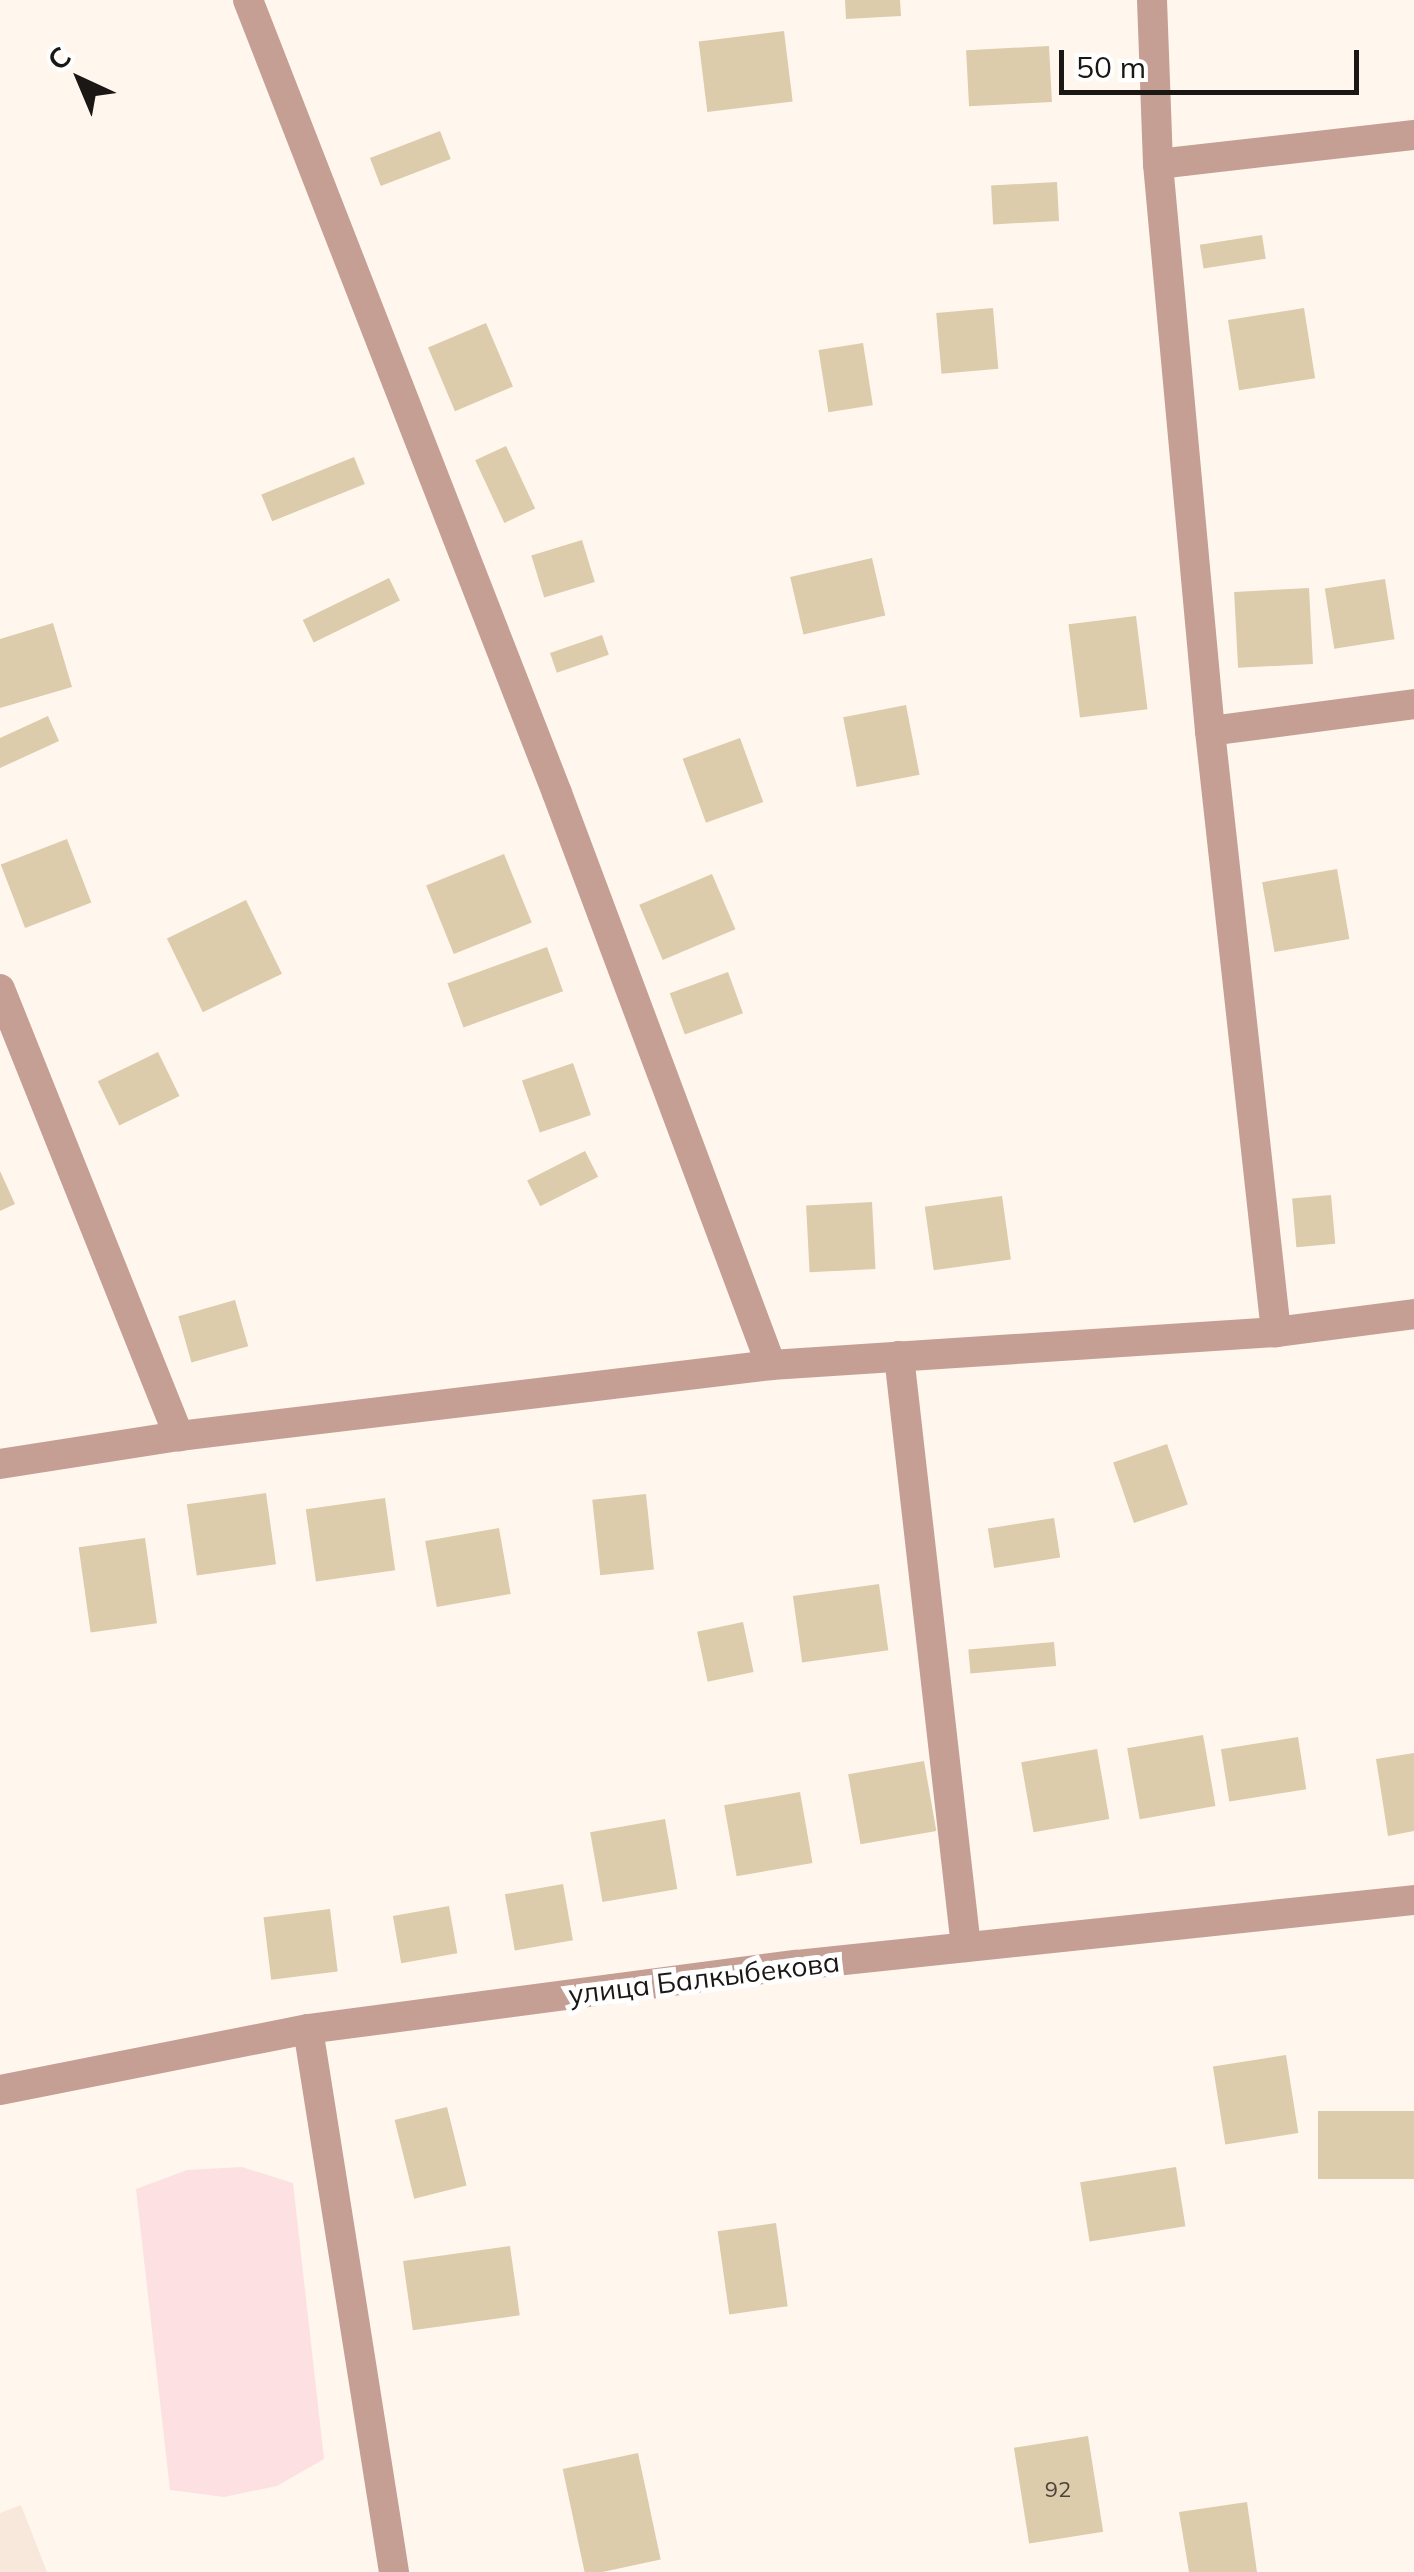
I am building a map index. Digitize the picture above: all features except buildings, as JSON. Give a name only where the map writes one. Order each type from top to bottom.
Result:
[{"type":"street","points":[[248,0],[557,793],[771,1365]]},
{"type":"street","points":[[1152,0],[1158,164],[1210,731],[1276,1332]]},
{"type":"street","points":[[1158,164],[1414,135]]},
{"type":"street","points":[[1210,731],[1414,704]]},
{"type":"street","points":[[0,988],[179,1436]]},
{"type":"street","points":[[0,1464],[179,1436],[771,1365],[1276,1332],[1414,1314]]},
{"type":"street","points":[[899,1356],[966,1948]]},
{"type":"street","name":"улица Балкыбекова","points":[[0,2090],[308,2029],[966,1948],[1414,1900]]},
{"type":"street","points":[[308,2029],[394,2572]]},
{"type":"shaded area","points":[[242,2167],[293,2183],[324,2459],[277,2486],[224,2497],[170,2490],[136,2189],[187,2170]]},
{"type":"shaded area","points":[[21,2505],[47,2572],[0,2572],[0,2513]]}]
